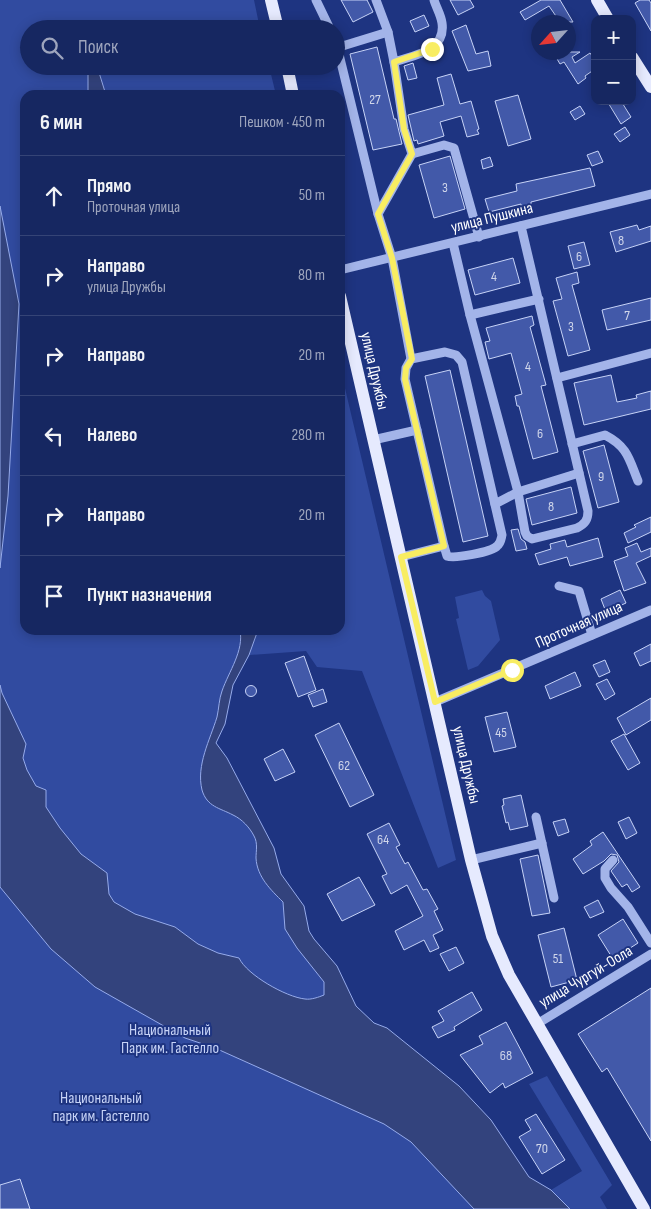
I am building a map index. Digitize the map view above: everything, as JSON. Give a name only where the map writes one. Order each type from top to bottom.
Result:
[{"type":"main road","points":[[271,0],[276,20]]},
{"type":"main road","points":[[596,0],[605,15]]},
{"type":"main road","points":[[634,60],[651,86]]},
{"type":"main road","points":[[288,75],[292,90]]},
{"type":"main road","name":"улица Дружбы","points":[[345,318],[471,860],[492,936],[500,955],[537,1024],[644,1209]]},
{"type":"street","points":[[316,0],[326,20]]},
{"type":"street","points":[[376,0],[388,32],[404,129],[412,154]]},
{"type":"street","points":[[394,62],[432,49],[441,38],[442,23],[434,0]]},
{"type":"street","points":[[345,44],[388,32]]},
{"type":"street","points":[[344,75],[378,214],[392,258],[412,359]]},
{"type":"street","points":[[378,214],[412,154],[444,145],[454,148],[479,237]]},
{"type":"street","name":"улица Пушкина","points":[[345,269],[651,194]]},
{"type":"street","points":[[453,243],[470,315],[518,492],[525,532],[532,539],[538,538],[583,525],[588,518],[588,511],[521,226]]},
{"type":"street","points":[[470,315],[539,299]]},
{"type":"street","points":[[445,352],[456,355],[462,362],[502,535],[498,546],[493,549],[453,558],[447,556],[417,430],[405,379],[406,368],[412,359],[445,352]]},
{"type":"street","points":[[557,378],[651,353]]},
{"type":"street","points":[[372,440],[417,430]]},
{"type":"street","points":[[572,444],[605,436],[617,441],[626,453],[638,481]]},
{"type":"street","points":[[495,504],[518,492],[579,473]]},
{"type":"street","points":[[401,557],[444,546]]},
{"type":"street","points":[[559,586],[579,591],[592,635]]},
{"type":"street","name":"Проточная улица","points":[[435,702],[651,610]]},
{"type":"street","points":[[536,816],[554,898]]},
{"type":"street","points":[[471,860],[542,843]]},
{"type":"street","points":[[613,860],[605,868],[605,878],[611,888],[628,907],[651,943]]},
{"type":"street","name":"улица Чургуй-Оола","points":[[537,1024],[651,954]]},
{"type":"green space","name":"Национальный Парк им. Гастелло","points":[[0,0],[254,0],[258,20],[20,20],[20,75],[271,75],[275,90],[20,90],[20,635],[345,635],[345,388],[456,860],[438,868],[362,671],[317,667],[306,651],[249,655],[252,647],[245,647],[209,742],[352,1014],[547,1197],[553,1193],[551,1190],[582,1171],[529,1084],[547,1076],[612,1185],[600,1197],[607,1209],[0,1209]]},
{"type":"green space","points":[[482,590],[491,601],[500,640],[478,666],[468,670],[456,619],[459,618],[455,597]]},
{"type":"shaded area","points":[[88,75],[100,75],[104,90],[88,90]]},
{"type":"shaded area","points":[[0,206],[19,304],[8,496],[0,568]]},
{"type":"shaded area","points":[[241,635],[256,635],[249,655],[233,685],[225,724],[216,743],[227,758],[274,848],[281,874],[304,906],[309,931],[337,966],[356,1006],[374,1023],[387,1028],[459,1086],[491,1120],[529,1177],[551,1190],[570,1209],[474,1209],[411,1142],[384,1124],[215,1048],[185,1038],[95,987],[51,949],[0,887],[0,685],[26,744],[23,758],[27,770],[36,786],[46,790],[46,807],[81,854],[107,873],[109,894],[114,902],[135,914],[175,927],[198,944],[218,953],[239,958],[243,965],[258,978],[278,990],[307,999],[324,995],[324,982],[297,948],[285,929],[283,902],[265,883],[259,871],[256,858],[256,841],[252,833],[240,819],[211,804],[204,796],[202,790],[202,762],[217,717],[220,697],[238,653]]},
{"type":"building","points":[[341,0],[367,0],[373,12],[353,22]]},
{"type":"building","points":[[450,0],[470,0],[474,7],[458,15]]},
{"type":"building","points":[[541,0],[560,0],[569,15],[555,15],[549,6],[525,20],[520,12]]},
{"type":"building","points":[[640,0],[649,0],[651,3],[651,31],[635,3]]},
{"type":"building","points":[[424,15],[429,26],[415,32],[410,21]]},
{"type":"building","points":[[466,25],[476,54],[488,51],[491,66],[468,71],[452,31]]},
{"type":"building","points":[[377,47],[394,119],[396,119],[402,144],[373,150],[350,54]]},
{"type":"building","points":[[590,53],[591,54],[591,72],[578,84],[564,62],[560,64],[558,60],[574,60],[575,63]]},
{"type":"building","points":[[413,63],[417,78],[408,80],[404,66]]},
{"type":"building","points":[[451,74],[460,104],[471,101],[479,134],[467,137],[461,116],[440,122],[444,136],[418,144],[417,140],[414,141],[408,115],[444,105],[437,78]]},
{"type":"building","points":[[518,95],[531,139],[508,146],[495,101]]},
{"type":"building","points":[[609,105],[624,105],[631,117],[621,124]]},
{"type":"building","points":[[580,106],[585,114],[575,120],[570,112]]},
{"type":"building","points":[[625,127],[630,135],[620,142],[614,134]]},
{"type":"building","points":[[598,151],[603,162],[592,166],[587,155]]},
{"type":"building","points":[[450,156],[465,209],[434,218],[419,165]]},
{"type":"building","points":[[490,157],[493,166],[483,169],[481,160]]},
{"type":"building","points":[[590,168],[595,186],[531,202],[531,204],[521,207],[521,204],[489,212],[485,199],[517,191],[516,184]]},
{"type":"building","points":[[637,225],[639,230],[651,226],[651,241],[616,252],[610,232]]},
{"type":"building","points":[[584,242],[590,265],[574,269],[568,246]]},
{"type":"building","points":[[513,258],[520,283],[475,295],[468,270]]},
{"type":"building","points":[[577,272],[579,283],[572,285],[590,350],[568,356],[553,301],[562,299],[556,278]]},
{"type":"building","points":[[651,298],[651,320],[607,330],[602,310]]},
{"type":"building","points":[[532,316],[534,325],[530,327],[546,385],[541,386],[558,452],[533,459],[519,406],[517,406],[515,396],[522,394],[511,353],[489,359],[485,342],[490,341],[486,328]]},
{"type":"building","points":[[450,370],[488,536],[463,542],[425,376]]},
{"type":"building","points":[[611,375],[617,402],[637,398],[636,395],[651,391],[651,409],[584,425],[574,383]]},
{"type":"building","points":[[604,445],[619,502],[598,508],[583,451]]},
{"type":"building","points":[[571,487],[577,513],[532,525],[526,499]]},
{"type":"building","points":[[651,517],[651,532],[628,543],[624,533],[636,527],[634,525]]},
{"type":"building","points":[[518,529],[527,549],[516,551],[511,530]]},
{"type":"building","points":[[598,538],[603,557],[570,566],[567,557],[539,565],[535,554],[551,549],[550,544],[565,540],[567,547]]},
{"type":"building","points":[[637,543],[641,552],[651,548],[651,556],[636,563],[646,583],[624,591],[614,561],[628,556],[625,548]]},
{"type":"building","points":[[620,590],[626,603],[606,612],[601,599]]},
{"type":"building","points":[[651,644],[651,661],[640,666],[634,653]]},
{"type":"building","points":[[304,656],[316,690],[298,697],[285,663]]},
{"type":"building","points":[[605,660],[610,672],[599,677],[593,665]]},
{"type":"building","points":[[575,672],[581,686],[550,699],[545,686]]},
{"type":"building","points":[[607,679],[615,694],[605,700],[596,684]]},
{"type":"building","points":[[251,685],[257,691],[251,697],[245,691]]},
{"type":"building","points":[[323,689],[327,702],[313,707],[308,695]]},
{"type":"building","points":[[651,698],[651,720],[626,735],[617,718]]},
{"type":"building","points":[[507,712],[516,747],[494,752],[485,717]]},
{"type":"building","points":[[339,723],[374,795],[350,807],[315,735]]},
{"type":"building","points":[[624,734],[640,763],[628,770],[611,741]]},
{"type":"building","points":[[283,749],[295,772],[275,781],[264,759]]},
{"type":"building","points":[[521,795],[528,826],[510,830],[508,822],[506,823],[502,806],[504,805],[503,799]]},
{"type":"building","points":[[629,817],[637,833],[626,839],[618,822]]},
{"type":"building","points":[[565,819],[569,832],[558,836],[553,822]]},
{"type":"building","points":[[389,823],[400,845],[396,847],[405,864],[408,862],[423,890],[427,889],[438,909],[434,911],[443,930],[433,935],[439,948],[430,952],[424,940],[404,950],[395,931],[423,916],[407,885],[391,894],[382,876],[387,874],[367,834]]},
{"type":"building","points":[[603,832],[640,887],[632,892],[627,884],[622,887],[611,871],[619,862],[617,855],[611,854],[604,861],[583,874],[573,859],[592,845],[590,841]]},
{"type":"building","points":[[538,855],[550,913],[532,916],[520,859]]},
{"type":"building","points":[[359,877],[375,905],[342,921],[327,894]]},
{"type":"building","points":[[598,900],[604,912],[590,918],[584,907]]},
{"type":"building","points":[[623,919],[638,943],[613,959],[598,935]]},
{"type":"building","points":[[564,928],[577,980],[551,987],[538,935]]},
{"type":"building","points":[[456,947],[464,963],[449,971],[440,954]]},
{"type":"building","points":[[651,988],[651,1141],[607,1068],[602,1072],[578,1034]]},
{"type":"building","points":[[472,992],[482,1010],[454,1027],[455,1030],[438,1038],[432,1027],[444,1021],[438,1011]]},
{"type":"building","points":[[506,1022],[533,1073],[505,1088],[503,1083],[490,1093],[460,1055],[483,1044],[479,1036]]},
{"type":"building","points":[[536,1114],[565,1160],[542,1174],[519,1137],[531,1130],[525,1120]]},
{"type":"building","points":[[20,1179],[30,1209],[0,1209],[0,1185]]},
{"type":"route","points":[[432,49],[394,62],[404,129],[412,154],[378,214],[392,258],[412,359],[406,368],[405,379],[444,546],[401,557],[435,702],[512,670]]},
{"type":"park label","name":"Национальный парк им. Гастелло","points":[[101,1107]]}]
